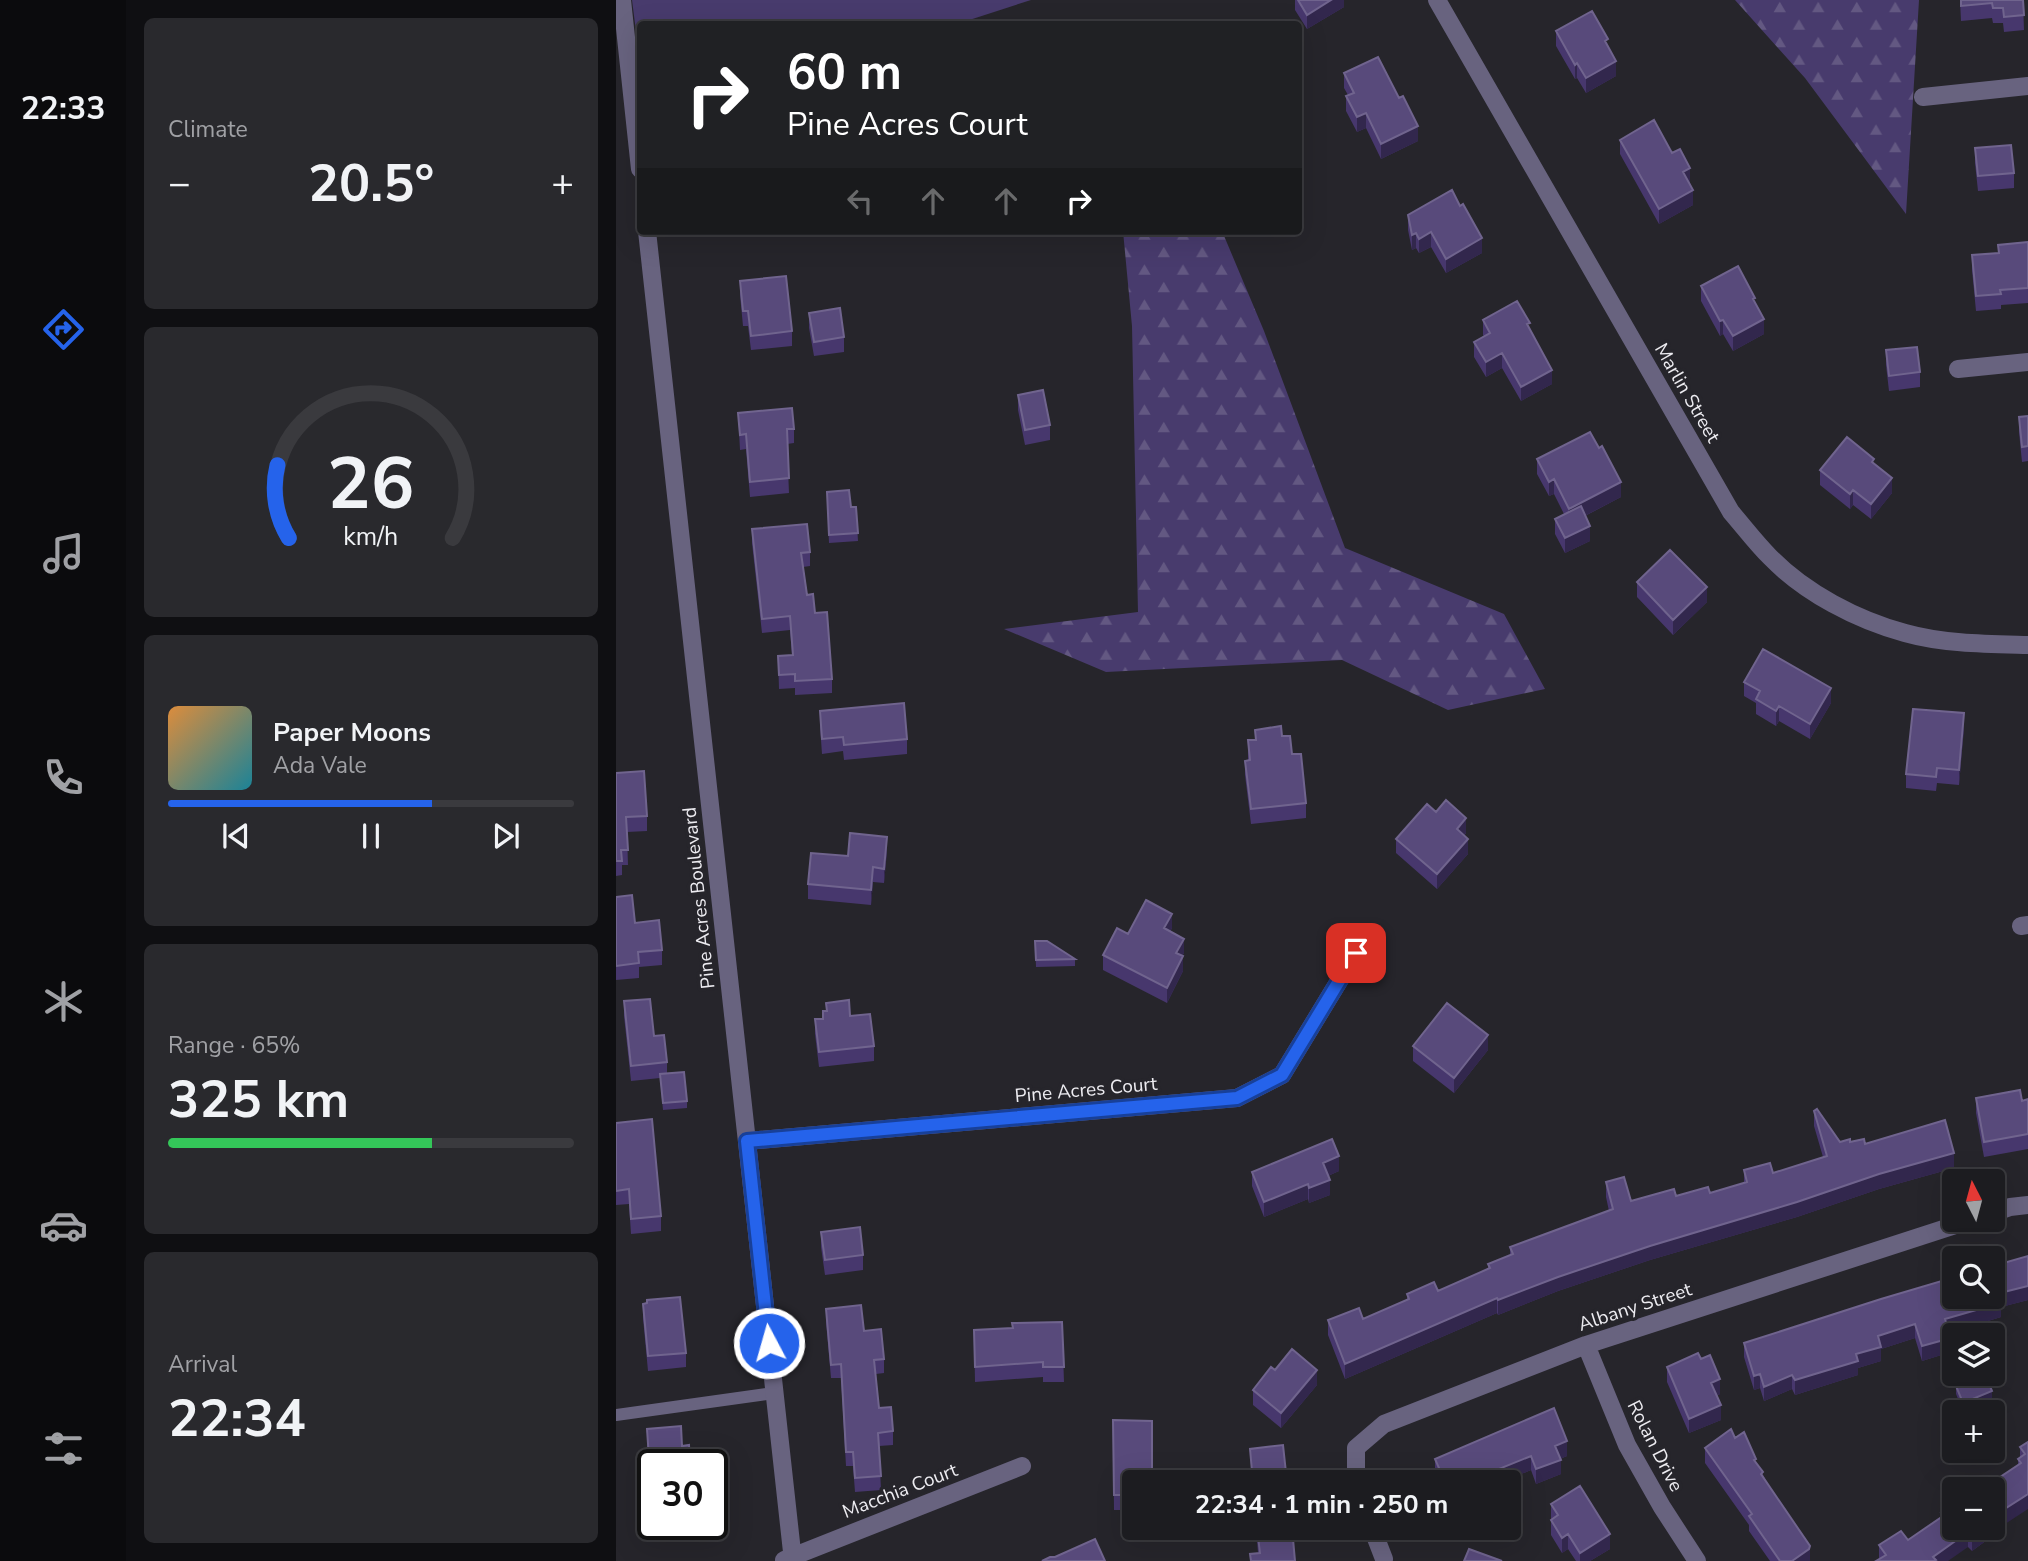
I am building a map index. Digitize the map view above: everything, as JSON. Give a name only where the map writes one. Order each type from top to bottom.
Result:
[{"type":"street","points":[[622,0],[637,141]]},
{"type":"street","name":"Marlin Street","points":[[1437,0],[1731,512],[1772,558],[1815,593],[1865,618],[1906,634],[1961,642],[2028,645]]},
{"type":"street","points":[[1923,97],[2028,86]]},
{"type":"street","name":"Pine Acres Boulevard","points":[[647,235],[774,1393],[789,1559]]},
{"type":"street","points":[[1958,369],[2028,362]]},
{"type":"street","name":"Pine Acres Court","points":[[747,1141],[1237,1098],[1282,1075],[1356,953]]},
{"type":"street","points":[[2006,1208],[2028,1205]]},
{"type":"street","name":"Albany Street","points":[[1356,1470],[1356,1448],[1384,1424],[1586,1345],[1942,1229]]},
{"type":"street","name":"Rolan Drive","points":[[1586,1345],[1627,1445],[1697,1561]]},
{"type":"street","name":"Macchia Court","points":[[789,1559],[1022,1466]]},
{"type":"street","points":[[1377,1540],[1384,1559]]},
{"type":"lane","points":[[616,1415],[774,1393]]},
{"type":"green space","points":[[632,0],[1031,0],[966,21],[637,21],[637,39]]},
{"type":"green space","points":[[1735,0],[1919,0],[1906,214],[1805,78]]},
{"type":"green space","points":[[1123,235],[1224,235],[1264,331],[1345,548],[1504,614],[1545,689],[1448,710],[1342,660],[1106,672],[1004,629],[1138,612],[1132,326]]},
{"type":"building","points":[[1298,0],[1331,0],[1307,15]]},
{"type":"building","points":[[1961,0],[2023,0],[2024,15],[2004,17],[2003,8],[1993,8],[1992,3],[1961,6]]},
{"type":"building","points":[[1592,11],[1608,39],[1605,41],[1616,61],[1586,78],[1577,63],[1575,65],[1556,31]]},
{"type":"building","points":[[1378,57],[1399,98],[1403,96],[1418,126],[1381,144],[1366,113],[1357,117],[1346,96],[1354,93],[1344,73]]},
{"type":"building","points":[[1654,120],[1672,153],[1680,149],[1690,168],[1683,172],[1693,190],[1659,209],[1620,140]]},
{"type":"building","points":[[2011,145],[2014,173],[1978,176],[1975,148]]},
{"type":"building","points":[[1452,190],[1482,238],[1446,259],[1431,232],[1419,239],[1416,233],[1412,235],[1408,215]]},
{"type":"building","points":[[2028,242],[2028,288],[2000,290],[2001,294],[1976,296],[1972,255],[1999,253],[1998,245]]},
{"type":"building","points":[[1738,266],[1764,319],[1733,336],[1723,320],[1720,321],[1701,286]]},
{"type":"building","points":[[786,276],[792,331],[751,336],[748,311],[743,311],[740,281]]},
{"type":"building","points":[[1517,301],[1552,370],[1521,387],[1502,353],[1486,362],[1474,342],[1490,333],[1483,320]]},
{"type":"building","points":[[840,308],[844,337],[814,342],[809,313]]},
{"type":"building","points":[[1917,347],[1920,372],[1889,376],[1886,350]]},
{"type":"building","points":[[1043,390],[1050,425],[1025,430],[1018,395]]},
{"type":"building","points":[[792,408],[794,429],[787,429],[789,478],[750,482],[746,434],[740,435],[738,413]]},
{"type":"building","points":[[2028,416],[2028,446],[2022,447],[2019,417]]},
{"type":"building","points":[[1590,432],[1599,448],[1602,446],[1621,482],[1569,509],[1554,479],[1549,482],[1537,459]]},
{"type":"building","points":[[1847,437],[1892,478],[1871,504],[1853,490],[1850,494],[1820,470]]},
{"type":"building","points":[[849,490],[851,507],[856,507],[858,533],[829,535],[827,492]]},
{"type":"building","points":[[1581,506],[1590,526],[1565,538],[1555,519]]},
{"type":"building","points":[[807,524],[810,552],[801,553],[807,595],[813,594],[815,613],[827,612],[832,679],[795,681],[795,674],[779,675],[778,656],[793,655],[790,616],[762,619],[752,529]]},
{"type":"building","points":[[1670,550],[1707,587],[1673,620],[1637,582]]},
{"type":"building","points":[[1763,649],[1831,688],[1810,724],[1779,706],[1776,711],[1756,699],[1760,691],[1744,682]]},
{"type":"building","points":[[904,703],[907,739],[844,745],[843,737],[822,739],[820,711]]},
{"type":"building","points":[[1913,709],[1964,713],[1959,770],[1937,768],[1936,777],[1906,774]]},
{"type":"building","points":[[1281,726],[1282,736],[1290,736],[1292,754],[1301,754],[1306,803],[1251,809],[1245,761],[1250,760],[1248,740],[1256,740],[1255,730]]},
{"type":"building","points":[[644,771],[647,816],[626,817],[628,850],[621,850],[622,861],[616,861],[616,773]]},
{"type":"building","points":[[1446,800],[1466,818],[1457,829],[1468,839],[1437,874],[1396,839],[1427,804],[1436,812]]},
{"type":"building","points":[[850,833],[887,837],[884,869],[873,867],[871,890],[808,884],[811,853],[848,856]]},
{"type":"building","points":[[632,895],[635,923],[659,920],[662,950],[638,952],[639,963],[616,966],[616,897]]},
{"type":"building","points":[[1146,900],[1172,914],[1164,928],[1184,939],[1176,953],[1183,956],[1167,988],[1103,955],[1117,928],[1128,934]]},
{"type":"building","points":[[1035,941],[1047,941],[1075,959],[1036,960]]},
{"type":"building","points":[[650,999],[654,1036],[664,1035],[667,1062],[631,1066],[624,1001]]},
{"type":"building","points":[[849,1000],[850,1016],[870,1014],[874,1046],[819,1052],[815,1019],[823,1019],[823,1011],[827,1011],[826,1003]]},
{"type":"building","points":[[1447,1003],[1488,1035],[1454,1078],[1413,1046]]},
{"type":"building","points":[[684,1072],[687,1101],[663,1103],[660,1074]]},
{"type":"building","points":[[2020,1090],[2022,1101],[2028,1099],[2028,1134],[1984,1142],[1976,1098]]},
{"type":"building","points":[[1817,1109],[1840,1142],[1864,1139],[1865,1144],[1945,1120],[1954,1153],[1650,1246],[1498,1300],[1497,1298],[1345,1364],[1328,1320],[1359,1308],[1363,1319],[1409,1299],[1407,1294],[1434,1282],[1438,1291],[1490,1268],[1488,1264],[1513,1254],[1510,1247],[1613,1209],[1606,1182],[1624,1177],[1631,1201],[1674,1189],[1676,1196],[1708,1187],[1710,1193],[1747,1182],[1744,1170],[1770,1163],[1773,1173],[1827,1156],[1814,1111]]},
{"type":"building","points":[[652,1119],[661,1216],[631,1219],[629,1189],[616,1191],[616,1123]]},
{"type":"building","points":[[1332,1139],[1339,1156],[1323,1163],[1330,1180],[1309,1188],[1308,1184],[1264,1202],[1252,1172]]},
{"type":"building","points":[[860,1227],[863,1255],[825,1260],[821,1232]]},
{"type":"building","points":[[2028,1256],[2028,1286],[2005,1292],[2005,1263]]},
{"type":"building","points":[[1942,1281],[1942,1309],[1980,1309],[1945,1319],[1946,1323],[1942,1323],[1942,1340],[1922,1346],[1915,1324],[1878,1336],[1881,1347],[1856,1354],[1858,1361],[1795,1380],[1792,1375],[1764,1387],[1760,1374],[1754,1376],[1744,1343]]},
{"type":"building","points":[[680,1297],[686,1353],[648,1356],[643,1304],[647,1303],[647,1300]]},
{"type":"building","points":[[861,1305],[864,1331],[881,1329],[884,1359],[874,1360],[879,1408],[891,1407],[893,1431],[878,1433],[881,1476],[855,1478],[853,1452],[846,1452],[841,1364],[831,1365],[826,1309]]},
{"type":"building","points":[[1062,1322],[1064,1367],[1043,1367],[1043,1362],[975,1367],[974,1330],[1013,1328],[1012,1323]]},
{"type":"building","points":[[1292,1349],[1317,1370],[1281,1413],[1253,1390],[1271,1367],[1275,1370]]},
{"type":"building","points":[[1698,1353],[1701,1359],[1710,1355],[1720,1379],[1711,1383],[1721,1405],[1689,1419],[1667,1367]]},
{"type":"building","points":[[1956,1386],[1990,1386],[1992,1391],[1970,1400],[1962,1400]]},
{"type":"building","points":[[1554,1408],[1567,1441],[1555,1446],[1561,1460],[1536,1469],[1531,1456],[1497,1470],[1440,1470],[1435,1459]]},
{"type":"building","points":[[1113,1420],[1152,1421],[1152,1470],[1122,1470],[1122,1495],[1114,1495]]},
{"type":"building","points":[[681,1426],[682,1446],[689,1445],[689,1449],[648,1449],[647,1429]]},
{"type":"building","points":[[1731,1429],[1735,1438],[1744,1432],[1756,1459],[1754,1460],[1763,1472],[1761,1474],[1810,1546],[1792,1561],[1780,1561],[1749,1516],[1752,1514],[1705,1448]]},
{"type":"building","points":[[2028,1442],[2028,1494],[2005,1509],[2005,1477],[2000,1477],[2021,1463],[2018,1459],[2025,1454],[2020,1447]]},
{"type":"building","points":[[1283,1445],[1286,1470],[1252,1470],[1250,1449]]},
{"type":"building","points":[[1580,1486],[1610,1534],[1580,1553],[1568,1534],[1562,1538],[1551,1520],[1558,1515],[1551,1504]]},
{"type":"building","points":[[1942,1517],[1942,1540],[1957,1540],[1933,1557],[1936,1560],[1934,1561],[1876,1561],[1886,1555],[1879,1545],[1901,1531],[1908,1540]]},
{"type":"building","points":[[1095,1539],[1105,1561],[1042,1561],[1055,1557]]},
{"type":"building","points":[[1258,1540],[1293,1540],[1295,1561],[1251,1561],[1250,1554],[1260,1553]]},
{"type":"building","points":[[1469,1549],[1502,1561],[1464,1561]]},
{"type":"route","points":[[769,1343],[747,1141],[1237,1098],[1282,1075],[1356,953]]}]
